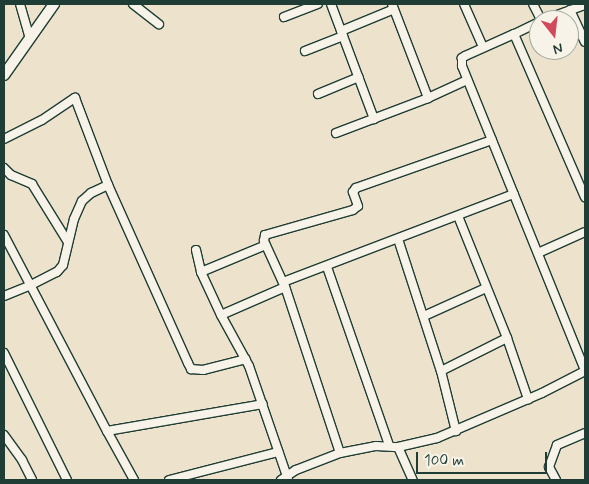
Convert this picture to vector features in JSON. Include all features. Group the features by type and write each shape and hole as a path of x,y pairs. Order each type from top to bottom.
{"street":[{"path":"20,4 30,39"},
{"path":"4,75 54,4"},
{"path":"133,4 159,24"},
{"path":"284,17 318,4"},
{"path":"331,4 374,119"},
{"path":"464,4 483,47"},
{"path":"570,10 585,5"},
{"path":"305,51 342,34 393,6 428,98"},
{"path":"196,250 201,272 221,315 246,359 263,404 285,479 340,453 418,444 456,431 528,399 585,370 462,66 462,58 529,27"},
{"path":"579,29 585,42"},
{"path":"514,34 585,197"},
{"path":"318,94 359,77"},
{"path":"336,133 428,98 467,80"},
{"path":"4,139 42,120 75,98 108,185 191,369 203,370 246,359"},
{"path":"340,453 284,284 264,238 267,233 357,208 353,192 356,188 492,140"},
{"path":"4,168 11,175 32,184 68,242"},
{"path":"4,296 30,286 57,272 63,265 74,219 82,201 108,185"},
{"path":"221,315 284,284 327,266 514,194"},
{"path":"458,216 507,338 528,399"},
{"path":"538,253 585,232"},
{"path":"4,235 134,480"},
{"path":"398,239 441,371 456,431"},
{"path":"201,272 266,245"},
{"path":"327,266 389,446"},
{"path":"424,316 486,288"},
{"path":"441,371 507,338"},
{"path":"4,353 67,480"},
{"path":"107,431 263,404"},
{"path":"556,480 549,467 557,446 585,433"},
{"path":"4,435 22,460 32,480"},
{"path":"398,447 413,480"},
{"path":"169,480 278,452"}]}
